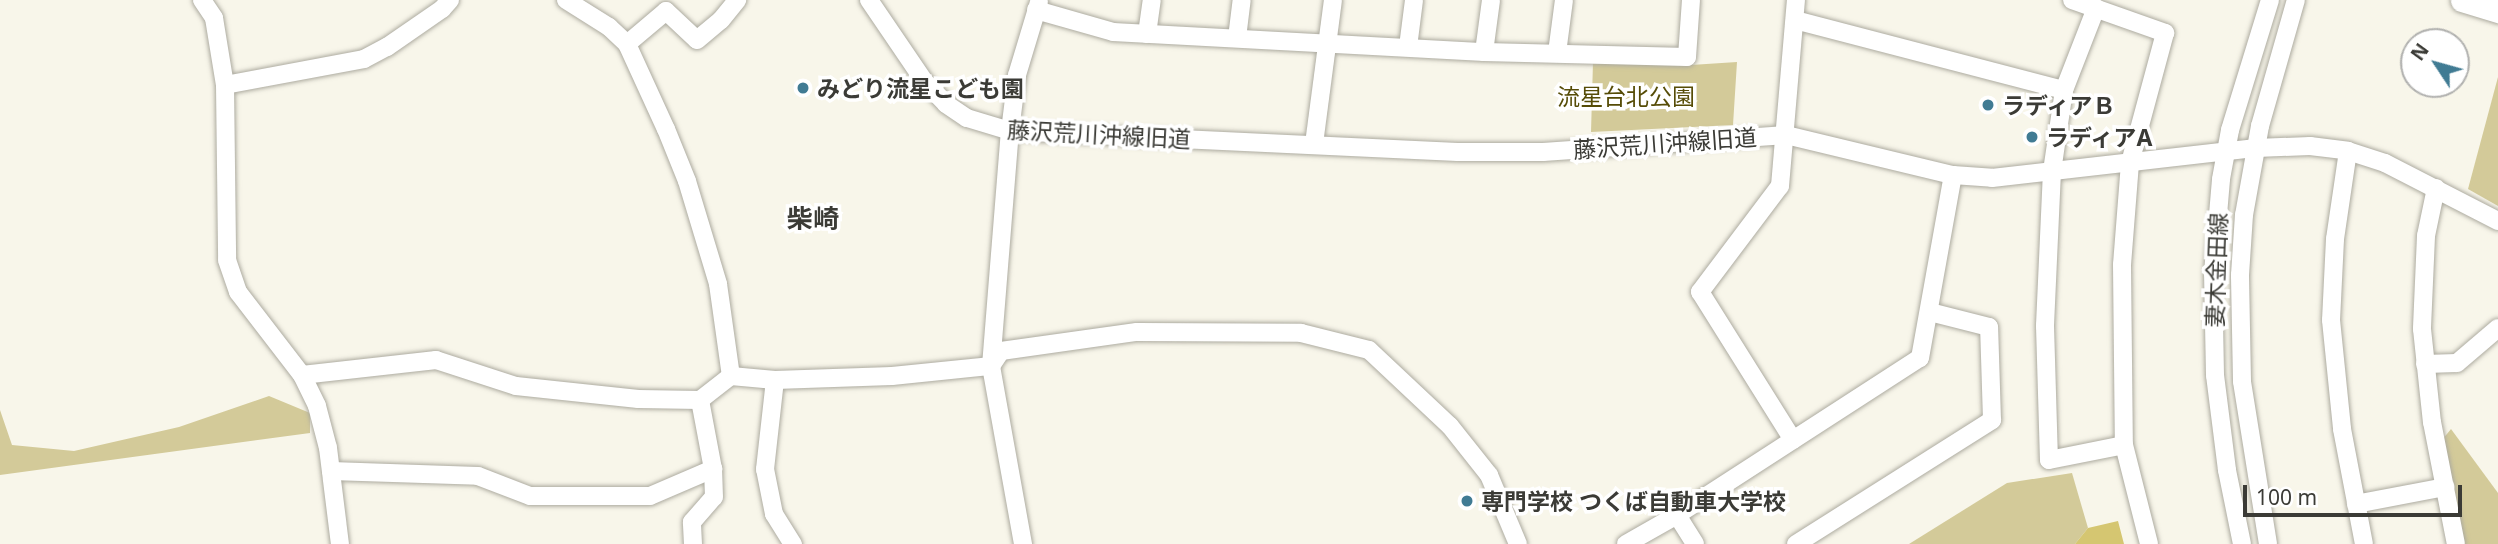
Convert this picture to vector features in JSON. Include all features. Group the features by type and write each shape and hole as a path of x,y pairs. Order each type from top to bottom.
{"main road":[{"path":"2462,0 2498,11"}],"street":[{"path":"202,0 214,18 225,85 227,260 237,292 302,375 320,417 331,471 340,544"},
{"path":"225,85 364,59 387,47 442,9 450,0"},
{"path":"566,0 609,27 627,44 687,181 718,284 731,376"},
{"path":"627,44 666,10 697,40 722,20 737,0"},
{"name":"藤沢荒川沖線旧道","path":"869,0 924,81 946,104 967,118 1010,131 1458,152 1543,152 1786,135 1953,175 1992,178 2226,151 2310,146 2348,151 2385,163 2498,221"},
{"path":"1147,34 1152,0"},
{"path":"1237,38 1242,0"},
{"path":"1314,144 1333,0"},
{"path":"1408,47 1414,0"},
{"path":"1484,52 1490,0"},
{"path":"1557,53 1564,0"},
{"path":"1023,544 991,366 1017,75 1038,5 1113,32 1327,41 1484,52 1687,57 1691,0"},
{"path":"1793,440 1700,292 1780,186 1796,0"},
{"path":"2072,0 2165,33 2130,163 2122,265 2124,445 2150,544"},
{"name":"妻木金田線","path":"2242,544 2227,470 2215,375 2213,273 2226,151 2239,98 2270,0"},
{"name":"妻木金田線","path":"2268,544 2242,381 2240,275 2244,215 2256,148 2276,62 2296,0"},
{"path":"2096,8 2064,90 2053,171 2045,326 2049,460 2124,445"},
{"path":"1795,20 2064,90"},
{"path":"2348,151 2335,239 2331,320 2335,380 2364,544"},
{"path":"1626,544 1677,515 1920,358 1953,175"},
{"path":"2436,187 2426,236 2422,286 2425,364 2432,422 2456,544"},
{"path":"1796,544 1992,420 1989,327 1930,312"},
{"path":"2425,364 2457,363 2498,328"},
{"path":"991,366 1001,351 1137,332 1301,333 1369,350 1450,426 1489,475 1518,544"},
{"path":"302,375 436,360 516,386 638,399 700,400 731,376 775,380 892,376 991,366"},
{"path":"775,380 765,469 774,514 793,544"},
{"path":"693,544 692,522 714,497 713,469 700,400"},
{"path":"331,471 478,476 530,496 650,496 713,469"},
{"path":"2357,504 2445,487"},
{"path":"1677,515 1695,544"}],"green space":[{"name":"流星台北公園","path":"1593,62 1691,65 1737,62 1733,125 1591,132"},
{"path":"2498,77 2498,206 2468,189"},
{"path":"269,396 310,413 310,433 0,475 0,410 12,445 74,451 179,427"},
{"path":"2451,429 2498,493 2498,544 2464,544 2442,440"},
{"path":"2072,473 2088,528 2075,544 1909,544 2007,483"}],"shaded area":[{"path":"2118,521 2124,544 2075,544 2088,528"}],"place":[{"name":"みどり流星こども園","path":"803,88"},
{"name":"ラディアＢ","path":"1988,105"},
{"name":"ラディアA","path":"2032,137"},
{"name":"専門学校 つくば自動車大学校","path":"1467,501"}],"district":[{"name":"柴崎","path":"813,219"}]}
